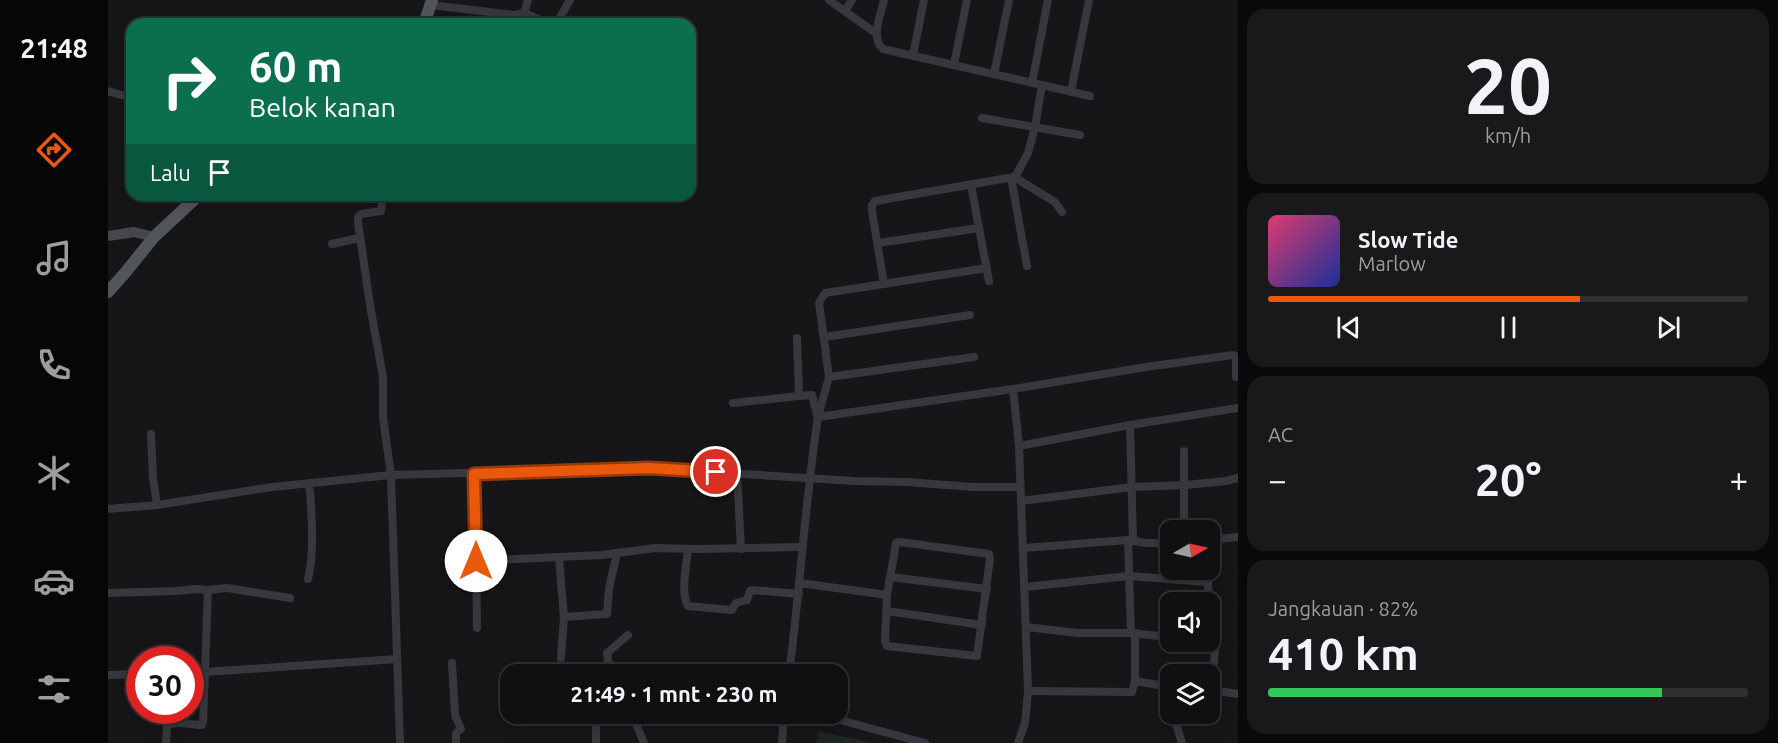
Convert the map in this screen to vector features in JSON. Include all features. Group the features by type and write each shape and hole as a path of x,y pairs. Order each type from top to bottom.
{"main road":[{"path":"426,18 432,2"},
{"path":"108,292 150,236 192,201"}],"street":[{"path":"524,13 528,0"},
{"path":"558,18 570,0"},
{"path":"829,0 877,34"},
{"path":"845,11 852,0"},
{"path":"884,0 877,34 877,41 883,49 1090,96"},
{"path":"913,55 924,0"},
{"path":"954,64 967,0"},
{"path":"994,74 1009,0"},
{"path":"1032,83 1048,0"},
{"path":"1071,92 1089,0"},
{"path":"432,2 515,15 524,13 538,18"},
{"path":"1027,266 1012,189 1015,175 1028,153 1042,85"},
{"path":"108,92 126,96"},
{"path":"982,118 1080,135"},
{"path":"884,284 872,211 875,201 1015,175 1054,202 1062,212"},
{"path":"970,185 989,281"},
{"path":"382,201 381,211 361,214 358,217 383,377 383,417 391,475 400,743"},
{"path":"878,243 979,228"},
{"path":"108,236 134,232 150,236"},
{"path":"332,244 360,238"},
{"path":"790,664 799,594 808,478 818,417 829,377 819,303 825,293 987,268"},
{"path":"825,337 970,315"},
{"path":"797,338 799,396"},
{"path":"818,417 1233,355 1237,363 1236,377"},
{"path":"829,377 974,357"},
{"path":"1012,389 1019,446 1028,692 1025,723 1018,743"},
{"path":"733,403 812,395 818,417"},
{"path":"1019,446 1238,408"},
{"path":"1028,692 1131,693 1134,691 1129,576 1132,487 1130,425"},
{"path":"152,434 153,479 157,505"},
{"path":"1184,451 1184,520"},
{"path":"108,509 157,505 272,487 391,475 649,468 907,482 973,488 1020,486"},
{"path":"737,473 741,549"},
{"path":"474,474 477,628"},
{"path":"1021,501 1132,487 1185,485 1238,478"},
{"path":"308,579 312,567 309,483"},
{"path":"1220,539 1238,537"},
{"path":"1024,549 1131,541 1160,542"},
{"path":"898,542 987,553 990,559 978,654 975,657 889,647 885,642 890,577 898,542"},
{"path":"476,561 617,553 641,548 802,547"},
{"path":"688,549 685,591 688,606 732,610 736,603 747,600 750,591 753,590 799,594"},
{"path":"564,617 607,614 609,588 617,553"},
{"path":"559,557 564,617 561,658"},
{"path":"1025,587 1129,576 1208,582 1208,592"},
{"path":"890,577 987,589"},
{"path":"800,583 887,595"},
{"path":"108,593 227,588 290,598"},
{"path":"166,743 167,726 170,724 177,722 193,725 203,722 208,590"},
{"path":"887,611 982,625"},
{"path":"1026,627 1078,633 1133,633 1160,636"},
{"path":"610,664 609,650 628,635"},
{"path":"206,672 397,659"},
{"path":"452,663 455,715 461,729 456,733 456,743"},
{"path":"108,675 126,674"},
{"path":"1135,681 1160,685"},
{"path":"1220,691 1238,694"},
{"path":"848,722 925,743"},
{"path":"596,743 597,724"},
{"path":"636,724 644,743"},
{"path":"782,743 783,724"},
{"path":"1176,724 1182,742"}],"shaded area":[{"path":"818,731 873,743 816,743"}],"route":[{"path":"476,561 474,474 649,468 716,472"}]}
